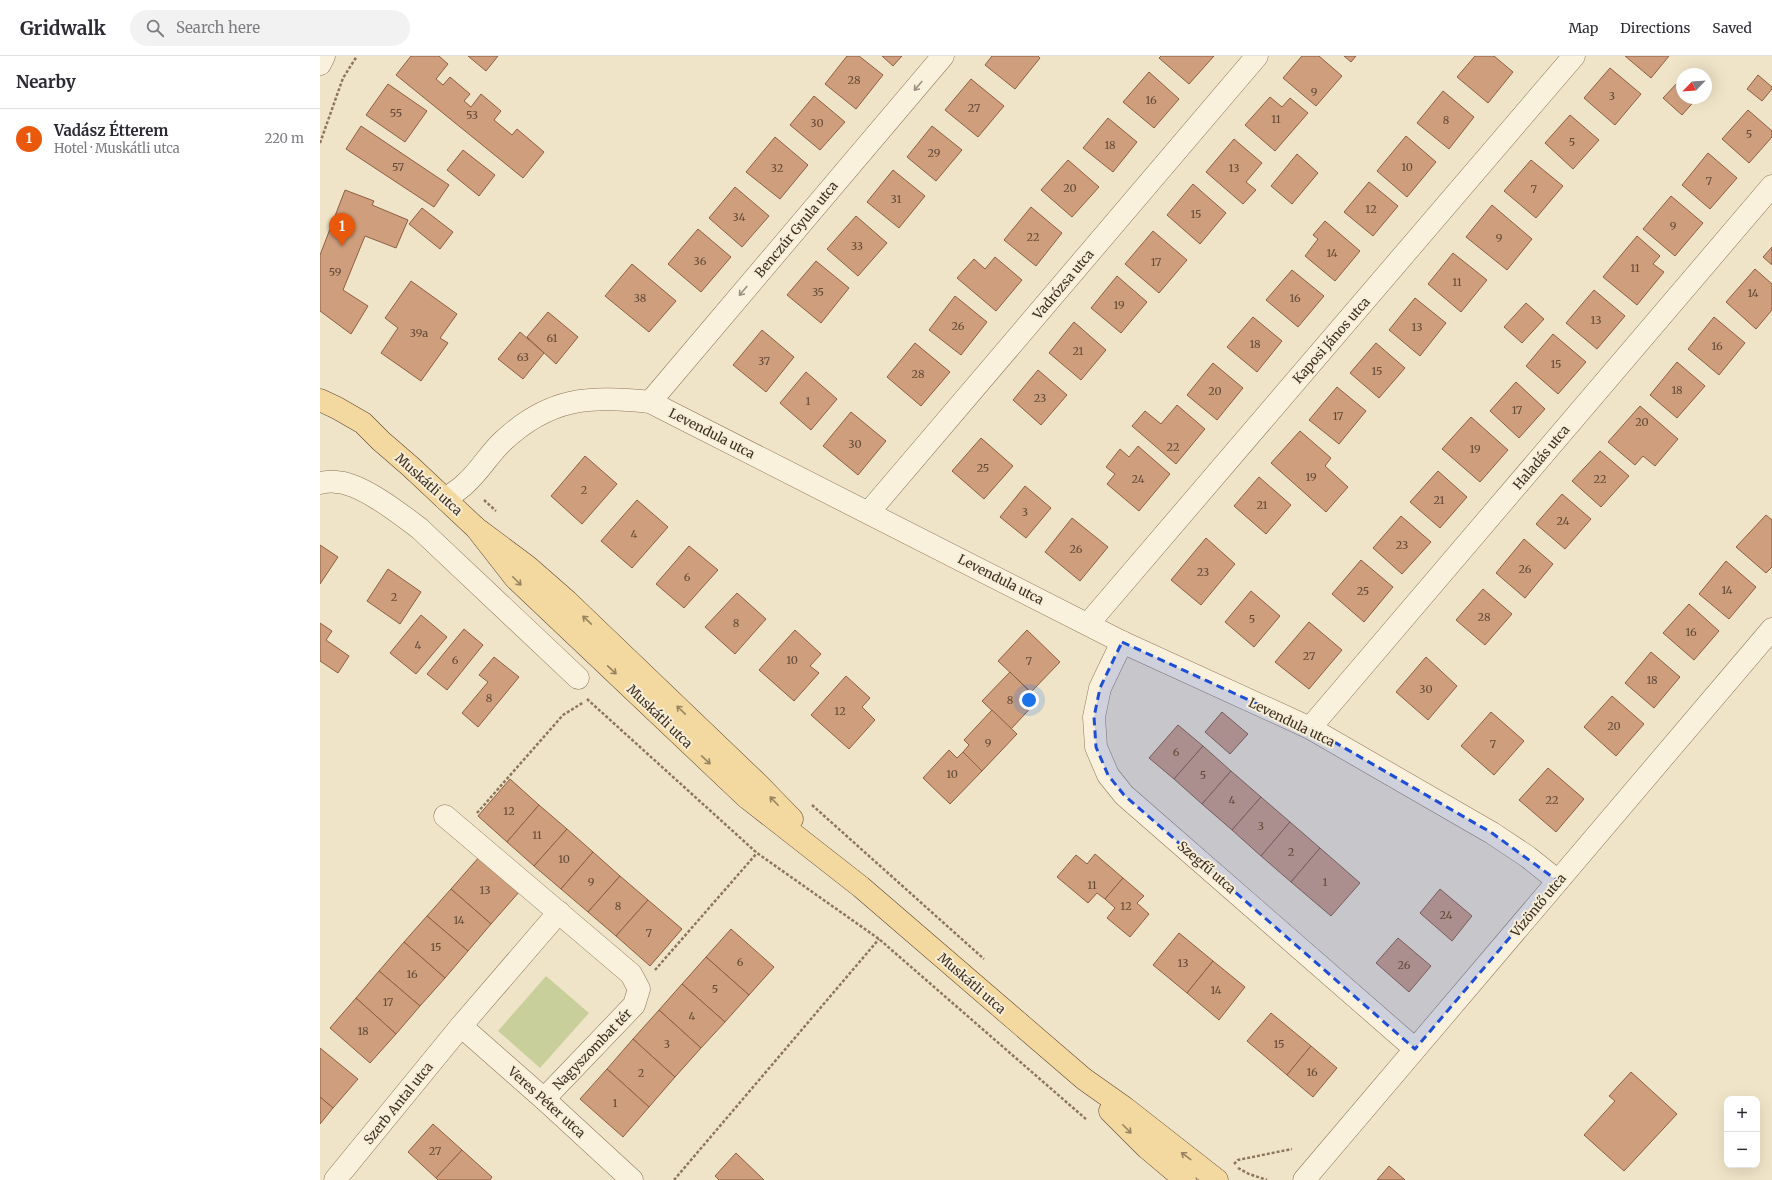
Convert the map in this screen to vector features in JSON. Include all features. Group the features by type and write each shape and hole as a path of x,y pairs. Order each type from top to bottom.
{"main road":[{"name":"Muskátli utca","path":"320,400 363,423 476,528 527,566 582,616 759,785 819,847 861,887"},
{"name":"Muskátli utca","path":"320,415 381,441"},
{"name":"Muskátli utca","path":"476,528 514,578 746,797 861,887 1084,1079 1125,1108 1217,1180"},
{"name":"Muskátli utca","path":"1084,1079 1101,1102 1128,1130 1185,1180"}],"street":[{"path":"320,64 324,56"},
{"name":"Benczúr Gyula utca","path":"650,402 943,56"},
{"name":"Vadrózsa utca","path":"869,512 1256,56"},
{"name":"Kaposi János utca","path":"1088,624 1574,56"},
{"name":"Haladás utca","path":"1310,728 1772,186"},
{"name":"Levendula utca","path":"445,499 466,484 508,437 536,416 552,408 566,403 604,398 650,402 869,512 1122,642 1310,728 1492,833 1528,857 1558,881"},
{"path":"320,483 335,482 345,484 373,496 414,524 578,678"},
{"name":"Vízöntő utca","path":"1304,1180 1772,629"},
{"name":"Szegfű utca","path":"1122,642 1100,688 1094,717 1096,747 1108,775 1124,794 1415,1049"},
{"path":"445,816 631,974 639,989"},
{"path":"461,1026 559,912"},
{"name":"Nagyszombat tér","path":"544,1099 634,1005 639,989"},
{"name":"Veres Péter utca","path":"461,1026 544,1099 632,1180"},
{"name":"Szerb Antal utca","path":"335,1180 461,1026"}],"path":[{"path":"320,143 343,78 357,56"},
{"path":"466,484 500,514"},
{"path":"462,830 564,715 588,700 613,671"},
{"path":"578,678 588,700 757,853 879,939 1092,1124"},
{"path":"807,800 986,960"},
{"path":"639,989 757,853"},
{"path":"674,1180 879,939"},
{"path":"1234,1164 1238,1160 1292,1149"},
{"path":"1228,1160 1249,1174 1267,1180"}],"highlighted area":[{"path":"1122,642 1310,728 1492,833 1558,881 1415,1049 1124,795 1108,775 1096,747 1094,717 1100,688"}],"green space":[{"path":"546,976 589,1013 540,1068 498,1031"}],"building":[{"path":"411,56 439,56 448,64 436,79 443,85 450,77 470,94 464,101 471,107 481,94 501,111 494,120 512,135 517,129 544,152 523,178 396,75"},
{"path":"468,56 498,56 486,71"},
{"path":"847,56 859,56 883,75 856,109 825,84"},
{"path":"882,56 902,56 893,66"},
{"path":"992,56 1038,56 1040,58 1015,89 985,65"},
{"path":"1161,56 1214,56 1189,84 1159,58"},
{"path":"1302,56 1319,56 1342,76 1316,106 1283,78"},
{"path":"1344,56 1356,56 1351,62"},
{"path":"1475,56 1494,56 1513,72 1488,103 1457,77"},
{"path":"1625,56 1669,56 1651,78"},
{"path":"1610,68 1641,94 1615,125 1584,98"},
{"path":"1149,72 1179,99 1154,128 1123,102"},
{"path":"1758,75 1772,87 1762,101 1747,89"},
{"path":"971,79 1004,106 978,137 945,110"},
{"path":"388,84 427,111 405,142 366,115"},
{"path":"1676,84 1676,104 1692,104 1682,115 1663,98"},
{"path":"1443,91 1474,117 1449,149 1417,123"},
{"path":"814,96 845,122 820,150 790,125"},
{"path":"1270,97 1282,107 1290,98 1308,113 1275,151 1245,125"},
{"path":"1748,110 1772,131 1772,137 1749,163 1722,139"},
{"path":"1570,115 1599,140 1573,169 1545,143"},
{"path":"1108,118 1137,142 1113,172 1083,148"},
{"path":"361,126 449,185 434,207 346,149"},
{"path":"932,126 962,150 936,181 907,157"},
{"path":"1406,136 1436,162 1407,197 1377,171"},
{"path":"775,137 808,165 780,199 746,172"},
{"path":"1234,139 1262,163 1246,182 1256,190 1243,204 1206,172"},
{"path":"463,150 495,175 479,196 447,170"},
{"path":"1708,153 1737,178 1710,209 1682,185"},
{"path":"1297,154 1318,173 1292,204 1271,186"},
{"path":"1068,160 1099,187 1072,217 1041,190"},
{"path":"1531,160 1563,186 1536,218 1504,191"},
{"path":"893,170 925,196 899,228 867,202"},
{"path":"1369,182 1398,206 1373,236 1344,212"},
{"path":"1193,184 1226,213 1200,244 1167,215"},
{"path":"735,187 769,216 742,247 709,218"},
{"path":"345,190 374,201 372,205 408,220 396,248 365,236 343,290 368,306 351,334 320,311 320,255"},
{"path":"1671,196 1703,223 1675,256 1643,229"},
{"path":"1492,205 1532,239 1507,270 1466,237"},
{"path":"1031,207 1062,233 1036,266 1004,240"},
{"path":"422,208 453,232 440,249 409,224"},
{"path":"856,216 887,243 858,276 827,249"},
{"path":"1325,221 1360,251 1335,281 1305,256 1318,239 1313,235"},
{"path":"698,229 731,257 701,292 668,264"},
{"path":"1153,231 1187,260 1159,293 1125,264"},
{"path":"1637,236 1660,256 1653,264 1664,272 1637,305 1603,277"},
{"path":"1772,247 1772,265 1763,257"},
{"path":"1453,253 1487,280 1461,312 1428,284"},
{"path":"995,257 1022,280 996,311 957,278 974,259 985,269"},
{"path":"816,261 849,288 821,323 787,295"},
{"path":"632,264 676,301 649,332 605,296"},
{"path":"1755,269 1772,284 1772,310 1756,329 1726,302"},
{"path":"1292,270 1324,296 1298,327 1266,300"},
{"path":"1117,276 1147,302 1121,333 1091,308"},
{"path":"411,281 457,314 440,338 448,343 421,381 381,353 398,328 385,318"},
{"path":"1594,290 1625,316 1597,349 1566,323"},
{"path":"955,296 987,322 961,355 929,330"},
{"path":"1415,298 1446,323 1420,356 1389,330"},
{"path":"1526,303 1544,319 1522,343 1504,327"},
{"path":"548,312 578,337 556,364 527,337"},
{"path":"1253,317 1282,341 1257,372 1227,347"},
{"path":"1714,317 1745,343 1719,375 1688,349"},
{"path":"1074,322 1106,350 1081,380 1049,353"},
{"path":"762,330 794,357 766,392 733,365"},
{"path":"520,332 544,353 523,379 498,359"},
{"path":"1553,334 1586,362 1558,394 1526,366"},
{"path":"915,343 950,372 921,406 887,377"},
{"path":"1376,343 1405,368 1379,398 1350,373"},
{"path":"1677,362 1705,386 1677,418 1650,395"},
{"path":"1213,363 1243,388 1217,420 1187,395"},
{"path":"1038,370 1067,395 1041,425 1013,400"},
{"path":"806,372 837,399 811,430 780,403"},
{"path":"1516,382 1545,409 1519,438 1490,411"},
{"path":"1337,387 1366,411 1339,444 1309,420"},
{"path":"1177,405 1205,429 1176,464 1132,426 1145,411 1161,424"},
{"path":"1640,406 1678,439 1655,466 1643,456 1635,465 1608,442"},
{"path":"851,412 886,441 858,475 823,446"},
{"path":"1471,417 1508,450 1480,482 1442,449"},
{"path":"1300,431 1331,458 1325,466 1348,487 1326,512 1271,463"},
{"path":"981,438 1013,466 984,499 952,471"},
{"path":"1138,446 1170,474 1139,511 1107,484 1115,474 1106,467 1120,449 1129,457"},
{"path":"1600,451 1629,476 1601,507 1572,481"},
{"path":"585,456 617,484 582,524 551,496"},
{"path":"1438,471 1467,497 1440,528 1410,502"},
{"path":"1259,477 1291,505 1266,534 1234,506"},
{"path":"1025,486 1051,508 1026,538 1000,517"},
{"path":"1562,494 1591,519 1565,549 1536,524"},
{"path":"637,500 668,527 632,568 601,541"},
{"path":"1766,515 1772,520 1772,567 1766,573 1736,547"},
{"path":"1401,516 1431,542 1402,574 1373,548"},
{"path":"1072,518 1108,547 1080,581 1045,552"},
{"path":"1206,538 1235,564 1201,605 1171,580"},
{"path":"1524,539 1553,564 1525,598 1496,573"},
{"path":"320,545 338,557 320,584"},
{"path":"689,546 718,570 684,608 656,584"},
{"path":"1361,560 1393,587 1364,622 1332,594"},
{"path":"1726,561 1756,587 1729,619 1699,594"},
{"path":"388,569 421,592 400,624 367,601"},
{"path":"1483,589 1512,614 1485,645 1456,620"},
{"path":"1251,591 1280,616 1254,647 1225,622"},
{"path":"737,593 766,619 735,654 705,627"},
{"path":"1689,604 1719,631 1694,660 1663,633"},
{"path":"421,615 447,637 416,674 390,653"},
{"path":"1309,622 1342,650 1309,689 1275,662"},
{"path":"320,623 332,631 326,640 349,656 338,673 320,661"},
{"path":"464,629 483,645 447,690 427,674"},
{"path":"795,630 821,654 810,666 819,673 794,701 759,670"},
{"path":"1027,630 1060,662 1031,692 998,661"},
{"path":"1651,652 1680,677 1654,708 1625,683"},
{"path":"494,657 519,677 478,727 462,713 488,682 479,675"},
{"path":"1426,657 1457,686 1428,720 1396,692"},
{"path":"1010,672 1038,700 1011,729 982,701"},
{"path":"846,676 870,698 862,707 875,720 849,749 811,715"},
{"path":"1612,696 1644,724 1616,756 1584,727"},
{"path":"992,710 1017,734 982,771 963,752 969,745 964,740"},
{"path":"1222,712 1248,734 1230,754 1205,732"},
{"path":"1491,712 1524,741 1494,775 1461,746"},
{"path":"1178,725 1203,746 1174,779 1149,758"},
{"path":"1203,746 1231,771 1202,804 1174,779"},
{"path":"949,750 957,758 963,752 982,771 950,804 923,778"},
{"path":"1548,768 1584,799 1556,832 1519,800"},
{"path":"1231,771 1261,797 1232,830 1202,804"},
{"path":"510,779 539,805 507,842 478,816"},
{"path":"1261,797 1290,822 1261,856 1232,830"},
{"path":"539,805 567,829 534,866 507,842"},
{"path":"1290,822 1320,848 1291,882 1261,856"},
{"path":"567,829 593,852 561,889 534,866"},
{"path":"1320,848 1360,883 1331,916 1291,882"},
{"path":"593,852 620,876 588,912 561,889"},
{"path":"1095,854 1123,878 1105,899 1097,893 1088,903 1057,877 1076,855 1087,864"},
{"path":"480,856 520,891 491,924 451,889"},
{"path":"620,876 648,900 616,936 588,912"},
{"path":"1123,878 1144,896 1137,903 1149,914 1130,937 1107,918 1115,908 1105,899"},
{"path":"451,889 491,924 468,951 427,916"},
{"path":"1440,889 1472,916 1452,941 1420,913"},
{"path":"648,900 682,929 650,966 616,936"},
{"path":"427,916 468,951 445,978 404,942"},
{"path":"731,929 774,967 749,995 706,957"},
{"path":"1179,933 1213,961 1187,993 1153,965"},
{"path":"1398,938 1431,966 1409,992 1376,963"},
{"path":"404,942 445,978 420,1006 379,971"},
{"path":"706,957 749,995 725,1022 682,984"},
{"path":"1213,961 1245,987 1219,1020 1187,993"},
{"path":"379,971 420,1006 396,1034 356,998"},
{"path":"682,984 725,1022 701,1048 659,1010"},
{"path":"356,998 396,1034 370,1063 330,1028"},
{"path":"659,1010 701,1048 675,1077 633,1039"},
{"path":"1271,1013 1311,1046 1287,1075 1247,1041"},
{"path":"633,1039 675,1077 649,1107 607,1069"},
{"path":"1311,1046 1337,1068 1313,1097 1287,1075"},
{"path":"320,1048 358,1079 333,1108 320,1097"},
{"path":"607,1069 649,1107 623,1137 580,1099"},
{"path":"1631,1072 1677,1114 1624,1171 1584,1135 1615,1101 1609,1096"},
{"path":"320,1097 333,1108 320,1124"},
{"path":"433,1124 462,1150 436,1178 408,1152"},
{"path":"462,1150 492,1177 490,1180 438,1180 436,1178"},
{"path":"736,1153 764,1180 719,1180 715,1176"},
{"path":"1389,1166 1405,1180 1377,1180"}],"place":[{"name":"Vadász Étterem","path":"342,246"}]}
